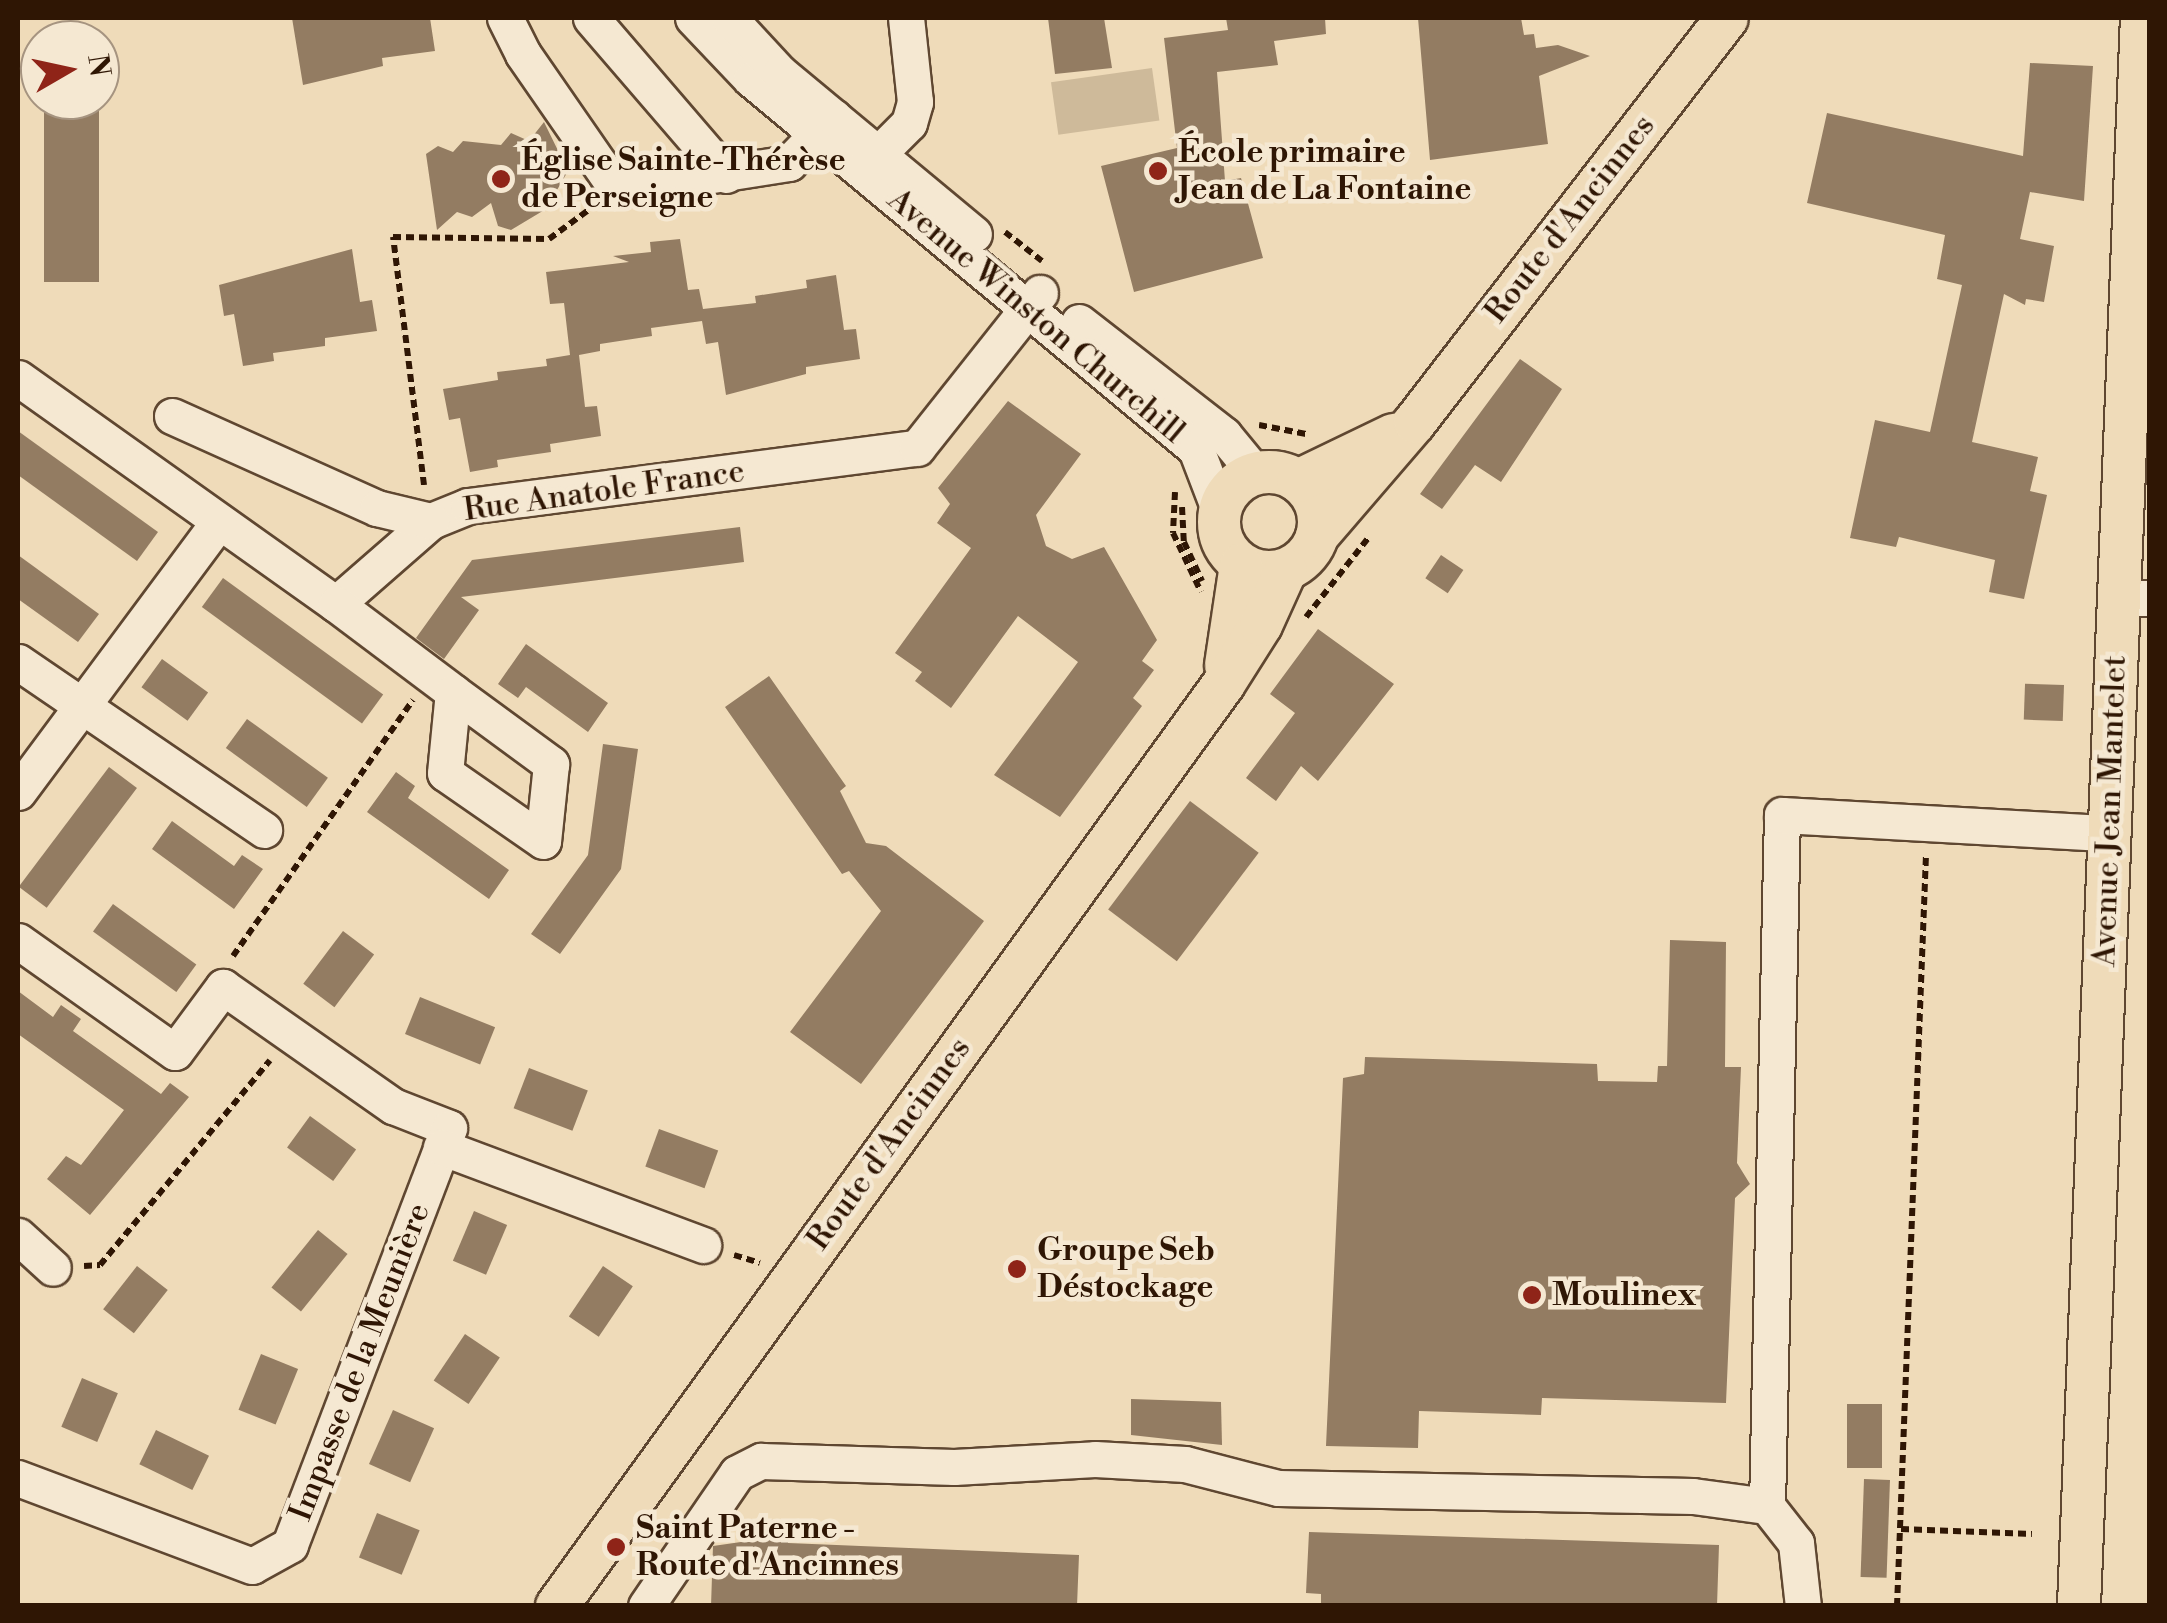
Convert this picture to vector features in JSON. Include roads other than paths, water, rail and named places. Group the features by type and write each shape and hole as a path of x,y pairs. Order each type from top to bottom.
{"main road":[{"name":"Route d'Ancinnes","path":"1318,536 1415,422 1727,18"},
{"name":"Avenue Jean Mantelet","path":"2079,1606 2109,833 2133,598 2142,18"},
{"name":"Route d'Ancinnes","path":"1298,481 1415,422"},
{"path":"1256,474 1298,481 1316,505 1318,536 1311,551 1286,570 1242,564 1223,541 1202,503 1256,474"},
{"name":"Route d'Ancinnes","path":"1223,685 1242,564"},
{"name":"Route d'Ancinnes","path":"557,1606 1223,685 1262,625 1286,570"}],"street":[{"path":"505,18 523,54 617,190 789,163 827,124"},
{"path":"591,18 726,175"},
{"name":"Avenue Winston Churchill","path":"693,18 752,79 827,124"},
{"name":"Avenue Winston Churchill","path":"729,18 827,124 870,162 1224,435 1256,474"},
{"path":"870,162 909,122 915,102 906,18"},
{"name":"Avenue Winston Churchill","path":"1037,289 1196,450 1202,503"},
{"name":"Rue Anatole France","path":"336,604 431,521 468,506 916,448 1037,289"},
{"path":"18,378 442,683"},
{"path":"172,416 377,508 431,521"},
{"path":"18,792 219,521"},
{"path":"18,662 81,709 264,830"},
{"path":"1804,1606 1796,1543 1767,1506 1782,816 2109,833"},
{"path":"18,941 174,1052 223,987 393,1106 445,1137 703,1245"},
{"name":"Impasse de la Meunière","path":"18,1478 252,1566 290,1544 445,1137"},
{"path":"18,1236 53,1268"},
{"path":"646,1606 737,1474 761,1461 954,1467 1095,1459 1185,1464 1278,1488 1693,1496 1767,1506"}],"place":[{"name":"École primaire Jean de La Fontaine","path":"1158,171"},
{"name":"Église Sainte-Thérèse de Perseigne","path":"501,179"},
{"name":"Groupe Seb Déstockage","path":"1017,1269"},
{"name":"Moulinex","path":"1532,1295"},
{"name":"Saint Paterne - Route d'Ancinnes","path":"616,1547"}]}
